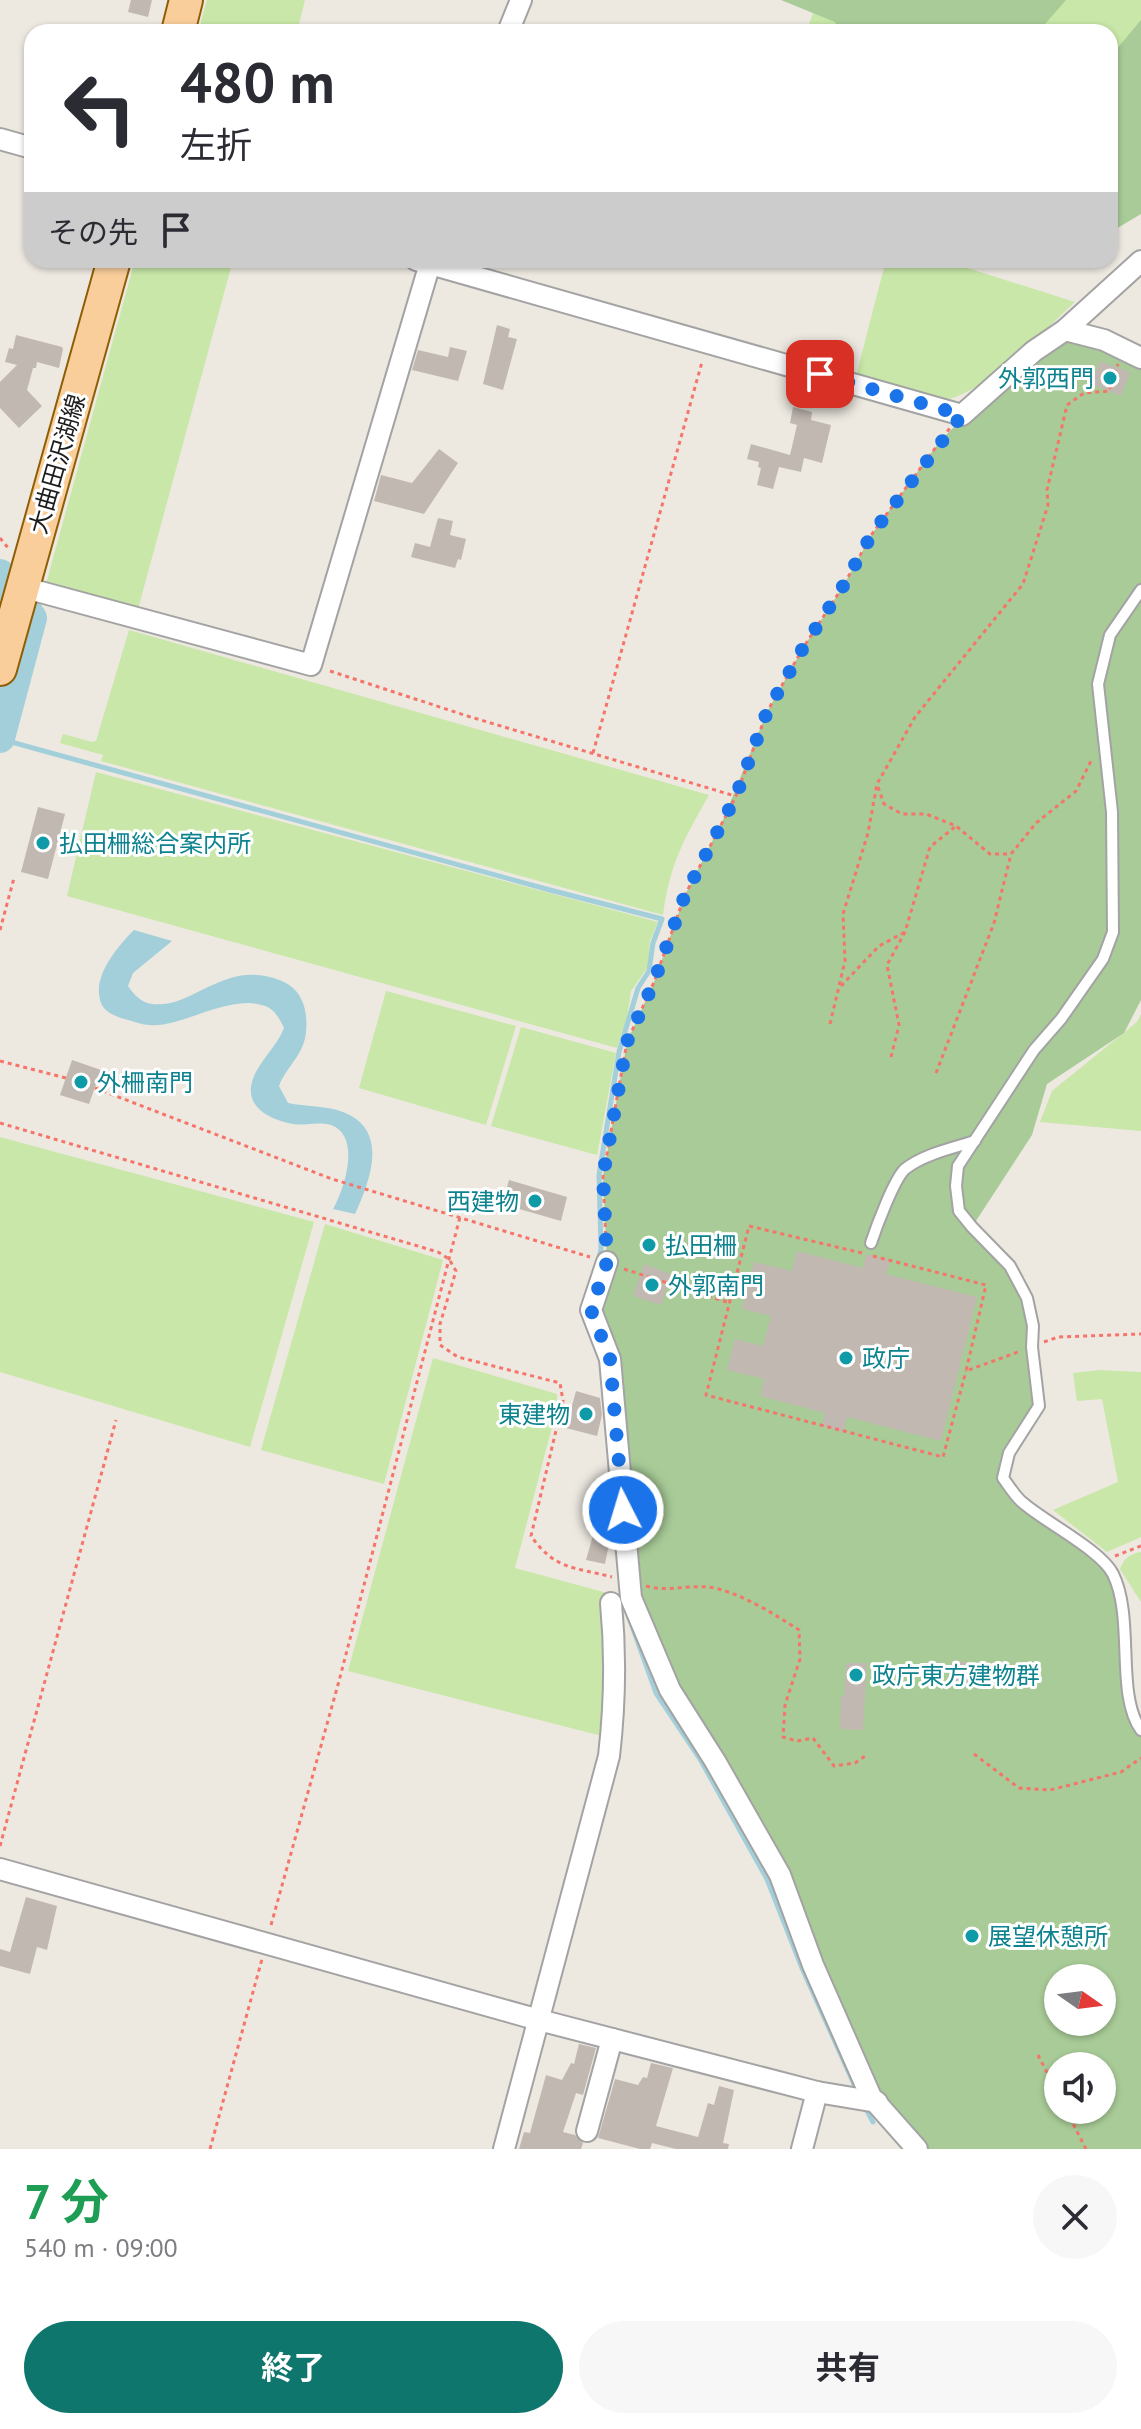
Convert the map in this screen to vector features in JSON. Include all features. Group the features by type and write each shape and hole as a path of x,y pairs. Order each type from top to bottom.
{"main road":[{"path":"180,24 186,0"},
{"name":"大曲田沢湖線","path":"0,669 112,268"}],"street":[{"path":"511,24 521,0"},
{"path":"0,139 24,146"},
{"path":"449,268 962,415 1034,351 1065,330 1141,261"},
{"path":"20,594 311,665 423,268"},
{"path":"1065,330 1104,340 1132,354"},
{"path":"607,1262 591,1310 610,1359 631,1598 670,1690 780,1875 813,1965 871,2097 917,2149"},
{"path":"504,2149 609,1756 615,1676 611,1603"},
{"path":"0,1869 539,2020 817,2092 877,2102"},
{"path":"587,2131 612,2039"},
{"path":"802,2149 817,2092"}],"lane":[{"path":"1141,590 1110,635 1098,684 1112,812 1113,932 1103,959 1061,1019 1034,1050 958,1166 956,1186 959,1211 1010,1266 1032,1314 1032,1347 1039,1406 1009,1453 1003,1478 1021,1502 1075,1539 1113,1573 1126,1627 1127,1690 1141,1730"},
{"path":"871,1243 877,1223 904,1170 939,1153 975,1141"}],"path":[{"path":"593,753 707,343"},
{"path":"830,1024 845,961 843,914 868,833 877,784 915,717 1023,584 1048,505 1047,490 1067,405 1084,393 1109,391 1132,354"},
{"path":"607,1262 603,1176 627,1042 654,982 685,895 736,796 767,712 803,648 872,534 962,415"},
{"path":"311,665 736,796"},
{"path":"936,1073 994,923 1011,854 1036,823 1076,791 1093,758"},
{"path":"877,784 884,804 902,814 926,814 956,826 990,854 1011,854"},
{"path":"891,1057 899,1025 887,965 905,932 930,847 956,826"},
{"path":"0,930 14,878"},
{"path":"838,988 879,946 905,932"},
{"path":"0,1061 66,1078"},
{"path":"95,1088 332,1179 607,1262 729,1303"},
{"path":"0,1123 438,1252 449,1259 456,1271 440,1324 440,1345 458,1357 560,1383 563,1401 531,1536 545,1556 564,1565 608,1576"},
{"path":"210,2149 339,1681 460,1217"},
{"path":"749,1226 986,1285 943,1457 706,1395 729,1303 749,1226"},
{"path":"966,1371 1058,1337 1141,1334"},
{"path":"0,1846 116,1420"},
{"path":"1104,1565 1120,1553 1141,1546"},
{"path":"630,1581 660,1590 710,1587 763,1608 799,1630 800,1659 785,1705 783,1737 797,1741 813,1738 834,1766 855,1763 868,1754"},
{"path":"974,1754 1019,1788 1050,1790 1121,1772 1141,1758"},
{"path":"1038,2055 1044,2067"},
{"path":"1073,2124 1086,2149"}],"green space":[{"path":"207,0 305,0 299,24 200,24"},
{"path":"781,0 1066,0 1045,24 835,22"},
{"path":"818,0 1141,0 1141,170 1118,174 1118,24 809,24"},
{"path":"1141,20 1141,214 1118,228 1118,47"},
{"path":"133,268 231,268 138,609 46,584"},
{"path":"884,268 967,268 1075,302 1001,370 950,399 856,376"},
{"path":"1065,330 1141,358 1141,1000 1124,1033 1047,1084 1032,1135 972,1227 1010,1266 1027,1298 1039,1406 1009,1453 1003,1478 1021,1502 1113,1573 1126,1627 1127,1690 1141,1730 1141,2149 917,2149 877,2102 780,1875 631,1598 610,1359 591,1310 607,1262 603,1176 627,1042 654,982 685,895 723,820 767,712 872,534 940,441 998,383"},
{"path":"129,630 709,795 679,852 663,915 101,761 103,755 60,743 63,734 96,741"},
{"path":"96,772 658,922 650,941 648,967 631,991 627,1018 617,1048 67,896"},
{"path":"386,991 516,1026 486,1125 359,1088"},
{"path":"1141,1014 1141,1131 1040,1122 1052,1091 1137,1022"},
{"path":"521,1027 616,1053 597,1155 491,1126"},
{"path":"0,1137 314,1222 250,1447 0,1372"},
{"path":"325,1224 443,1260 384,1484 261,1450"},
{"path":"433,1358 557,1394 557,1408 515,1568 607,1593 606,1737 348,1671"},
{"path":"1100,1370 1141,1372 1141,1537 1107,1552 1053,1510 1118,1482 1102,1399 1077,1401 1073,1373"},
{"path":"1141,1552 1141,1602 1120,1569 1128,1557"}],"water":[{"path":"134,930 172,941 133,973 128,986 145,1002 168,1003 243,975 262,975 282,981 295,990 305,1009 305,1040 279,1086 288,1103 343,1112 358,1120 367,1131 371,1143 370,1172 355,1214 333,1209 348,1164 346,1140 340,1131 326,1124 278,1120 258,1108 251,1095 253,1079 284,1028 272,1010 252,1003 237,1004 162,1025 150,1025 116,1016 103,1006 99,985 105,967"}],"building":[{"path":"131,0 152,0 148,17 128,12"},
{"path":"497,325 510,329 508,337 517,339 503,390 483,384"},
{"path":"16,335 63,349 59,368 37,362 36,368 33,368 27,390 42,406 19,428 0,408 0,382 17,365 5,362 9,348 13,349"},
{"path":"450,347 467,351 458,381 412,370 418,350 448,357"},
{"name":"外郭西門","path":"1100,361 1130,372 1121,396 1091,384"},
{"path":"793,407 812,412 811,420 831,425 822,463 804,458 801,472 779,467 773,489 757,485 761,468 758,467 759,462 747,459 751,444 790,455 797,425 790,423"},
{"path":"439,449 458,463 424,514 374,501 381,475 412,483"},
{"path":"438,518 453,521 450,535 466,539 461,560 458,559 455,568 411,557 415,543 430,547"},
{"name":"払田柵総合案内所","path":"38,807 65,814 48,879 21,872"},
{"name":"外柵南門","path":"72,1060 101,1070 89,1104 60,1095"},
{"name":"西建物","path":"509,1180 567,1197 561,1221 502,1204"},
{"name":"政庁","path":"797,1251 863,1268 866,1254 890,1260 886,1274 977,1297 941,1441 847,1417 844,1432 822,1426 825,1413 760,1396 764,1379 727,1370 735,1339 763,1346 771,1316 742,1309 754,1262 792,1271"},
{"name":"外郭南門","path":"644,1264 671,1274 661,1305 633,1296"},
{"name":"東建物","path":"576,1391 600,1398 602,1415 597,1436 566,1428"},
{"path":"596,1525 612,1529 605,1564 586,1560"},
{"path":"953,1660 975,1664 971,1687 949,1684"},
{"path":"846,1663 867,1663 863,1730 840,1729"},
{"path":"26,1897 57,1906 47,1950 37,1947 30,1974 0,1966 0,1949 10,1952"},
{"path":"579,2044 596,2048 583,2095 576,2093 563,2132 575,2135 583,2143 581,2149 519,2149 524,2132 530,2133 546,2075 562,2080 571,2063 574,2064"},
{"path":"651,2063 673,2068 656,2126 698,2137 708,2103 714,2105 719,2086 734,2090 723,2143 729,2144 728,2149 676,2149 652,2143 650,2149 640,2149 598,2138 615,2079 638,2085 643,2077 647,2078"}],"waterway":[{"path":"0,574 32,618 0,738"},
{"path":"0,739 662,919 653,943 649,971 638,988 619,1052 599,1175 601,1249 598,1263"},
{"path":"622,1598 656,1693 700,1759 767,1879 802,1968 858,2093"},
{"path":"864,2105 873,2122"}],"place":[{"name":"外郭西門","path":"1110,378"},
{"name":"払田柵総合案内所","path":"43,843"},
{"name":"外柵南門","path":"81,1082"},
{"name":"西建物","path":"535,1201"},
{"name":"払田柵","path":"649,1245"},
{"name":"外郭南門","path":"652,1285"},
{"name":"政庁","path":"846,1358"},
{"name":"東建物","path":"586,1414"},
{"name":"政庁東方建物群","path":"856,1675"},
{"name":"展望休憩所","path":"972,1936"}],"route":[{"path":"623,1510 610,1359 591,1310 607,1262 603,1176 627,1042 654,982 685,895 736,796 767,712 872,534 962,415 820,374"}]}
